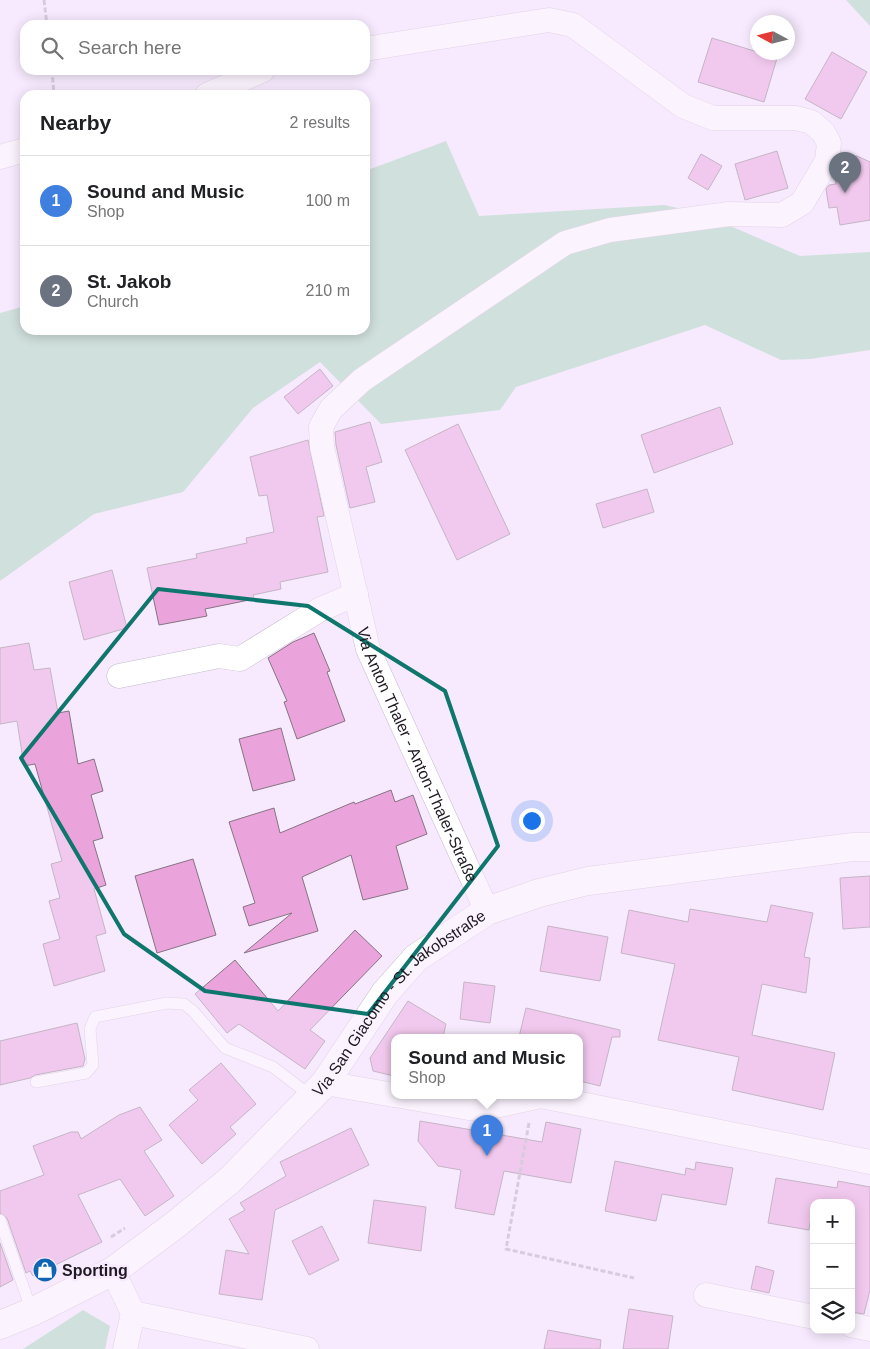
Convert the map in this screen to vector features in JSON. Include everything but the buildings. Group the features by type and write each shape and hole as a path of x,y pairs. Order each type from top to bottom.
{"street":[{"name":"Via Anton Thaler - Anton-Thaler-Straße","path":"370,48 550,20 562,21 573,25 682,106 713,118 796,118 811,122 822,132 829,143 827,161 802,203 782,215 729,214 610,230 565,243 362,380 331,409 321,427 322,447 368,649 487,911"},
{"path":"218,90 252,75"},
{"path":"0,157 20,151"},
{"path":"119,676 219,656 240,659 272,637 318,610 356,594"},
{"name":"Via San Giacomo - St. Jakobstraße","path":"0,1326 113,1272 176,1225 230,1180 319,1090 385,993 416,958 487,911 539,893 588,881 853,847 870,847"},
{"path":"319,1090 391,1095"},
{"path":"418,1099 469,1108 490,1107 529,1099"},
{"path":"556,1099 870,1162"},
{"path":"113,1272 133,1313 125,1349"},
{"path":"706,1295 810,1316"},
{"path":"133,1313 238,1342 307,1349"},
{"path":"855,1326 870,1329"}],"lane":[{"path":"36,1082 86,1073 94,1065 90,1029 95,1018 167,1003 184,1004 193,1010 225,1048 273,1067 319,1090"},
{"path":"0,1220 32,1312"}],"path":[{"path":"44,0 46,20"},
{"path":"52,75 54,90"},
{"path":"534,1099 506,1249 634,1278"},
{"path":"111,1237 125,1228"}],"highlighted area":[{"path":"158,589 308,606 445,691 498,846 368,1014 205,991 124,934 21,758"}],"green space":[{"path":"846,0 870,0 870,26"},
{"path":"446,141 479,216 664,205 700,213 800,256 870,252 870,350 810,359 781,360 705,325 516,387 500,410 381,424 320,362 253,408 183,492 94,514 0,581 0,313 20,307 20,335 370,335 370,169"},
{"path":"83,1310 110,1326 105,1349 23,1349"}],"place":[{"name":"St. Jakob","path":"845,193"},
{"name":"Sound and Music","path":"487,1156"},
{"name":"Sporting","path":"45,1270"}]}
